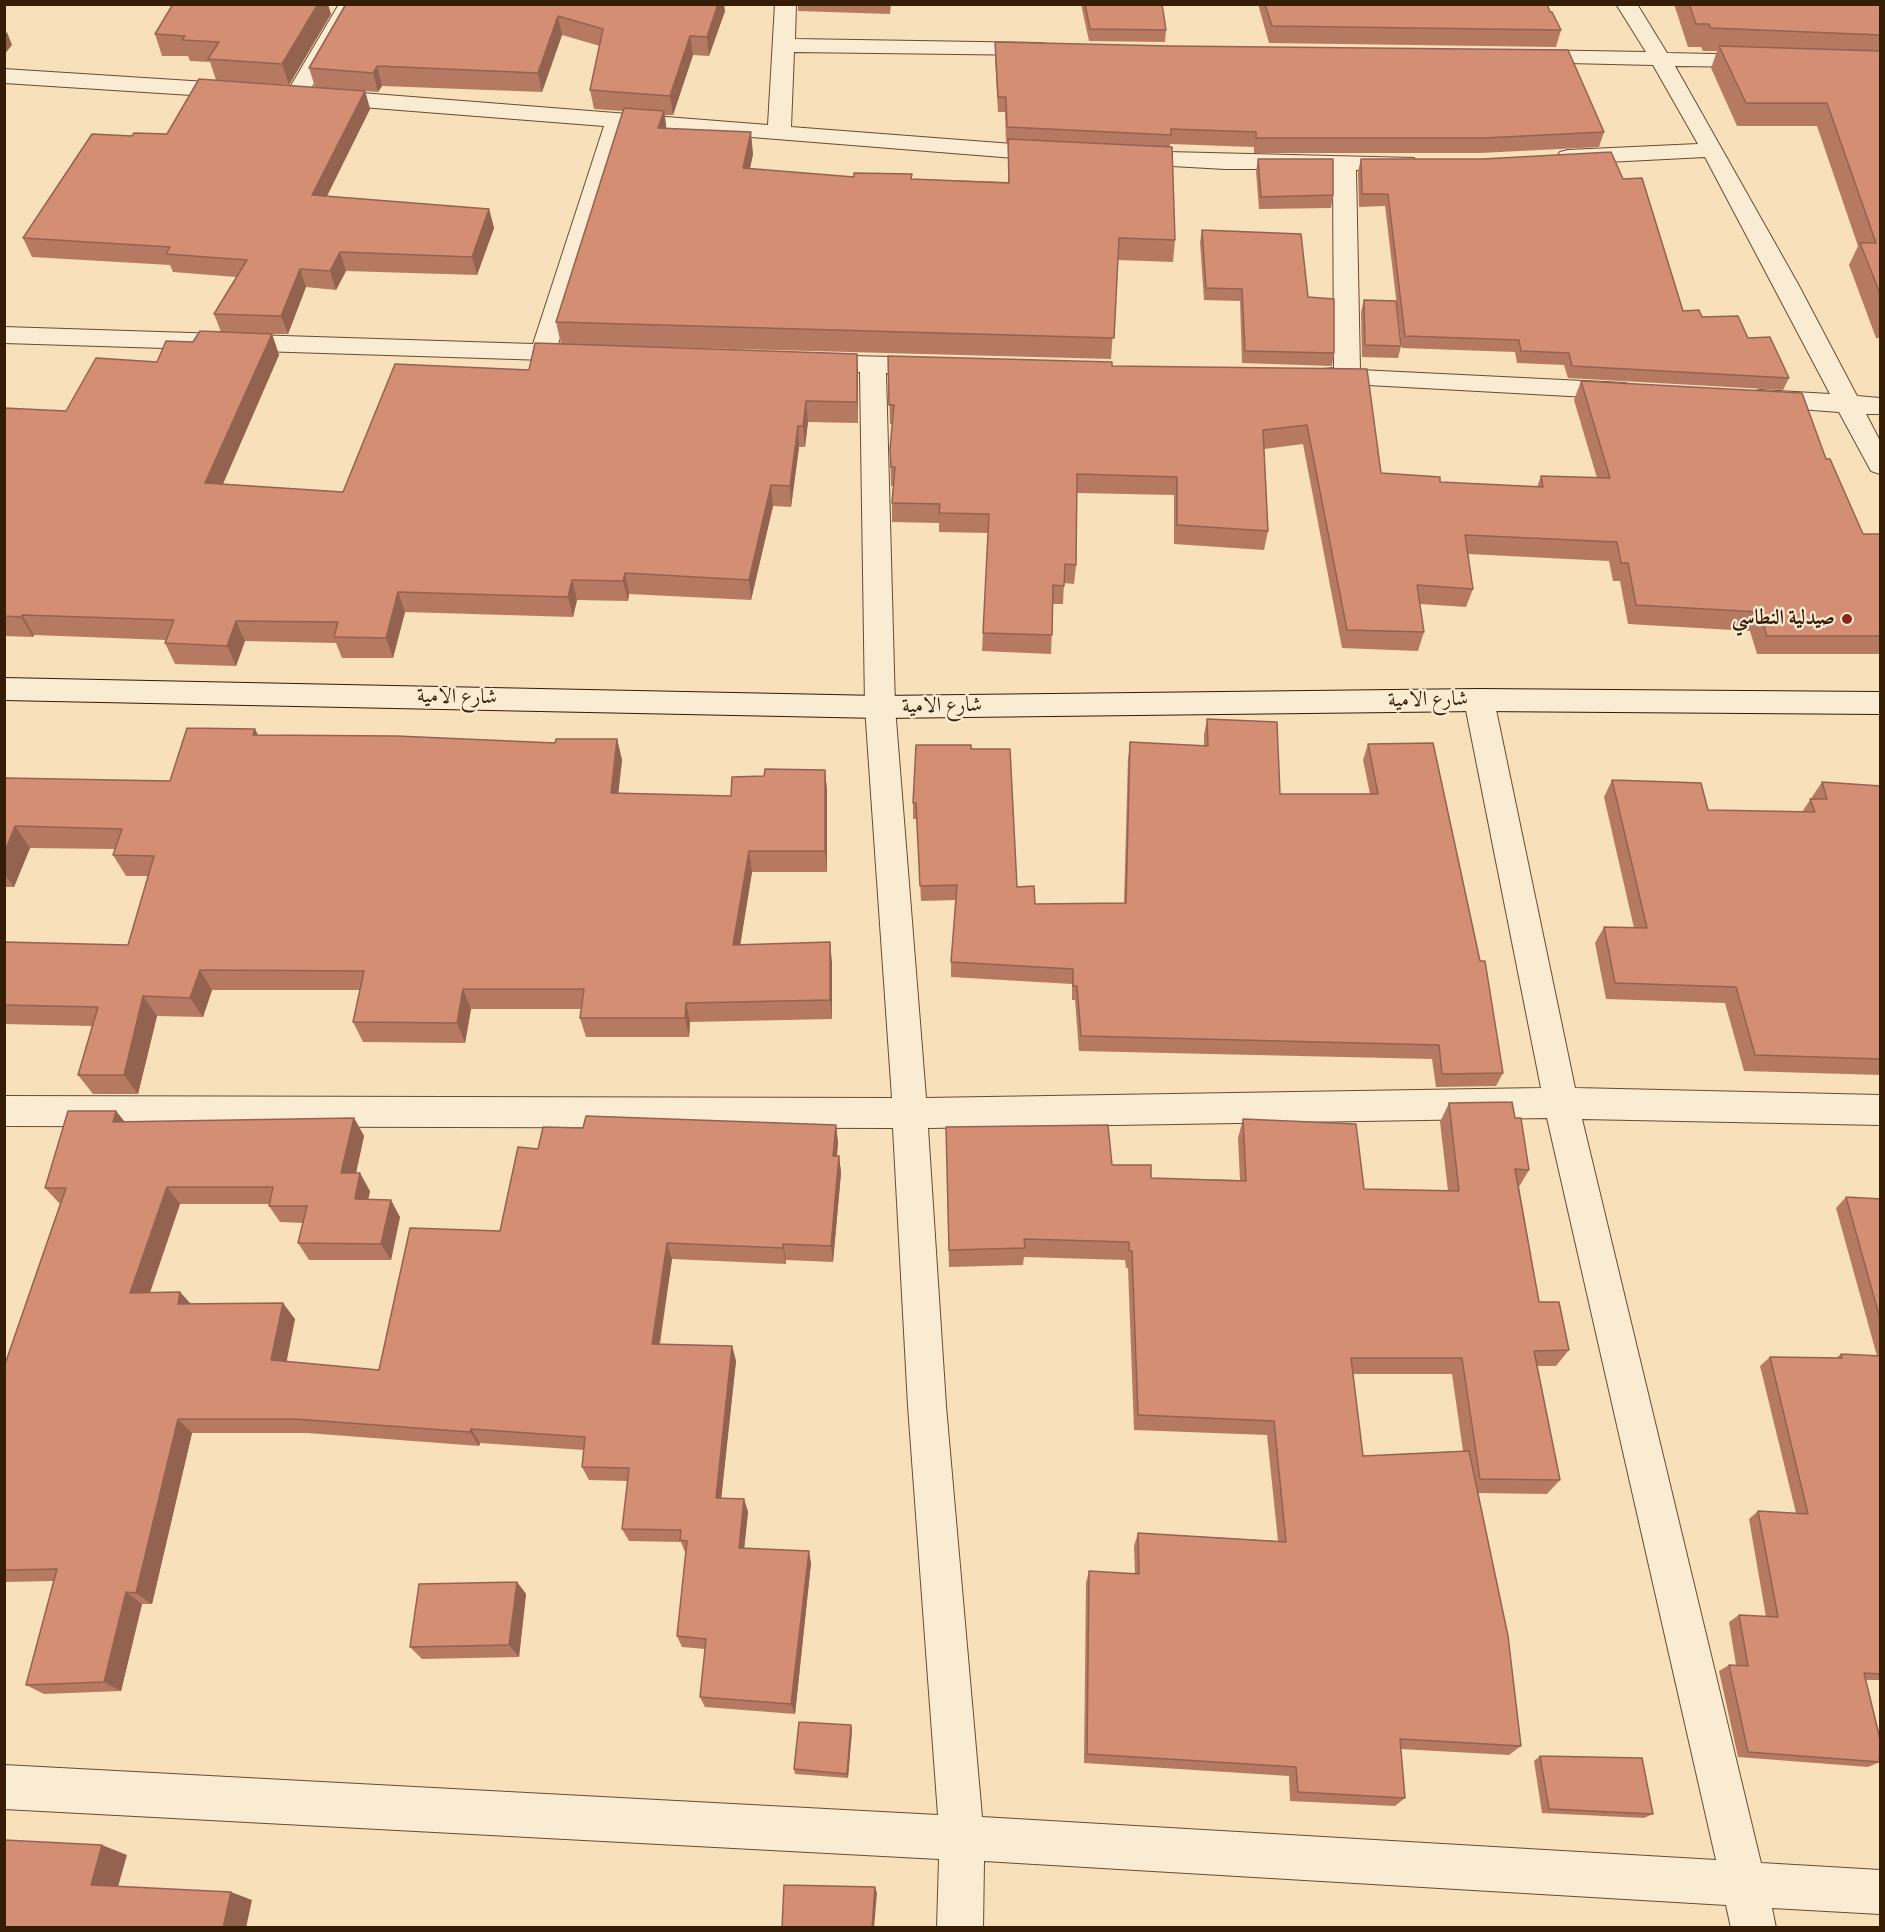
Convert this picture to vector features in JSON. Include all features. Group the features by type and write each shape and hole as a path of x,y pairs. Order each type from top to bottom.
{"street":[{"path":"297,94 350,4"},
{"path":"779,132 786,4"},
{"path":"1626,4 1713,150 1881,465"},
{"path":"784,45 1057,50"},
{"path":"1507,56 1780,62"},
{"path":"4,76 297,94 616,122 1072,155"},
{"path":"543,352 616,122"},
{"path":"1548,158 1713,150"},
{"path":"1107,157 1344,164 1423,162"},
{"path":"1344,164 1347,377"},
{"path":"4,335 602,354"},
{"path":"790,362 956,367"},
{"path":"873,365 880,707 910,1113 927,1406 962,1838 960,1928"},
{"path":"1300,375 1644,392"},
{"path":"1740,397 1847,402 1881,406"},
{"name":"شارع الامية","path":"4,690 880,707 1479,700 1881,703"},
{"path":"1479,700 1561,1103 1754,1928"},
{"path":"4,1111 910,1113 1561,1103 1881,1110"},
{"path":"4,1787 962,1838 1881,1892"}],"building":[{"path":"173,4 318,4 282,64 208,59 219,42 182,40 185,36 155,34"},
{"path":"346,4 718,4 707,37 690,36 670,96 590,90 603,29 558,16 538,73 377,66 373,73 309,68"},
{"path":"1085,4 1162,4 1166,30 1090,29"},
{"path":"1265,4 1547,4 1561,30 1272,26"},
{"path":"1689,4 1881,4 1881,35 1711,28 1709,24 1696,24"},
{"path":"995,42 1568,50 1604,132 1484,138 1256,138 1256,132 1171,129 1171,135 1007,127 1006,97 998,97"},
{"path":"1719,46 1881,51 1881,296 1860,243 1876,243 1827,103 1746,103"},
{"path":"199,79 365,91 312,195 489,209 472,257 340,252 330,271 300,269 281,316 214,314 247,260 166,254 170,247 23,238 92,134 132,136 134,133 167,134"},
{"path":"624,108 664,111 658,128 751,132 743,168 854,177 854,173 912,174 911,179 1009,183 1008,139 1172,147 1175,240 1119,238 1114,338 556,322"},
{"path":"1611,152 1623,179 1642,178 1683,311 1699,310 1702,317 1738,316 1748,338 1770,337 1789,378 1572,366 1569,353 1521,351 1519,340 1405,336 1388,194 1362,194 1361,159 1483,159"},
{"path":"1258,159 1333,159 1333,195 1261,197"},
{"path":"1202,230 1301,234 1308,297 1334,299 1334,353 1245,351 1242,289 1206,288"},
{"path":"1364,300 1396,301 1401,346 1365,345"},
{"path":"200,331 272,334 205,483 343,492 395,364 529,370 535,343 857,354 857,402 806,401 803,426 798,426 790,486 771,485 749,580 625,573 623,581 572,580 568,597 398,592 386,638 334,637 338,622 236,621 227,646 165,643 174,620 4,616 4,408 66,411 96,358 157,362 166,341 193,342"},
{"path":"888,356 1112,362 1112,366 1367,369 1381,473 1440,477 1440,482 1543,487 1541,476 1610,478 1581,381 1802,393 1826,459 1830,459 1863,534 1881,534 1881,636 1767,636 1759,612 1636,605 1628,563 1621,563 1617,542 1465,535 1473,589 1417,585 1424,632 1347,630 1307,425 1263,430 1268,531 1177,525 1177,477 1077,474 1076,565 1065,564 1064,586 1053,585 1052,635 983,633 989,514 939,513 940,504 892,503 895,467 891,467 890,449 894,405 889,405"},
{"path":"1207,719 1277,722 1280,794 1378,794 1368,744 1433,743 1480,961 1485,961 1503,1073 1442,1074 1439,1045 1081,1036 1077,986 1073,986 1073,969 951,962 957,885 920,886 916,803 913,803 916,745 971,745 971,749 1010,749 1017,887 1034,886 1035,904 1126,903 1130,742 1208,746"},
{"path":"187,728 255,729 253,735 397,736 555,743 556,739 617,739 611,793 731,796 732,777 764,776 765,769 825,770 825,851 749,851 733,945 830,942 830,1000 686,1003 685,1018 580,1018 584,989 463,989 457,1023 353,1022 364,971 200,970 190,998 143,996 124,1075 78,1075 98,1007 4,1005 4,942 128,945 154,856 113,855 122,829 15,826 4,854 4,778 170,781"},
{"path":"1612,780 1701,783 1708,810 1815,812 1810,799 1827,799 1822,782 1881,786 1881,1059 1755,1055 1736,987 1615,983 1604,927 1647,928"},
{"path":"1512,1102 1515,1118 1521,1118 1529,1170 1515,1169 1539,1302 1559,1302 1569,1350 1534,1351 1560,1480 1480,1479 1462,1358 1351,1358 1363,1456 1469,1451 1508,1636 1521,1746 1400,1739 1405,1798 1298,1792 1296,1767 1087,1754 1089,1571 1139,1574 1138,1533 1286,1542 1274,1421 1138,1415 1132,1251 1129,1251 1129,1242 1024,1239 1025,1248 949,1250 946,1127 1108,1125 1112,1165 1151,1165 1151,1178 1246,1181 1243,1119 1356,1124 1364,1189 1459,1191 1449,1103"},
{"path":"68,1111 116,1111 113,1122 354,1118 341,1173 360,1173 355,1199 391,1200 381,1244 298,1243 307,1206 269,1206 273,1187 167,1187 130,1293 180,1292 178,1304 283,1303 271,1360 379,1370 410,1228 500,1231 518,1147 538,1149 543,1127 583,1128 586,1116 836,1125 833,1156 839,1156 831,1246 783,1244 783,1248 667,1243 652,1344 732,1346 716,1498 744,1499 739,1548 809,1551 791,1704 700,1697 706,1639 677,1636 687,1541 680,1540 681,1530 622,1529 629,1468 582,1467 585,1437 471,1429 470,1432 295,1419 178,1419 136,1593 126,1592 104,1682 26,1685 57,1569 4,1570 4,1367 66,1188 45,1188"},
{"path":"1846,1197 1881,1199 1881,1322"},
{"path":"1841,1354 1881,1356 1881,1674 1864,1673 1881,1743 1880,1762 1748,1752 1729,1665 1748,1666 1739,1615 1778,1617 1758,1511 1808,1514 1770,1357 1842,1358"},
{"path":"517,1582 509,1645 410,1647 419,1584"},
{"path":"799,1722 851,1725 847,1774 794,1769"},
{"path":"1540,1756 1642,1758 1653,1814 1549,1809"},
{"path":"4,1840 102,1845 91,1885 231,1892 223,1928 4,1928"},
{"path":"784,1885 875,1887 872,1928 782,1928"}],"place":[{"name":"صيدلية النطاسي","path":"1847,619"}]}
